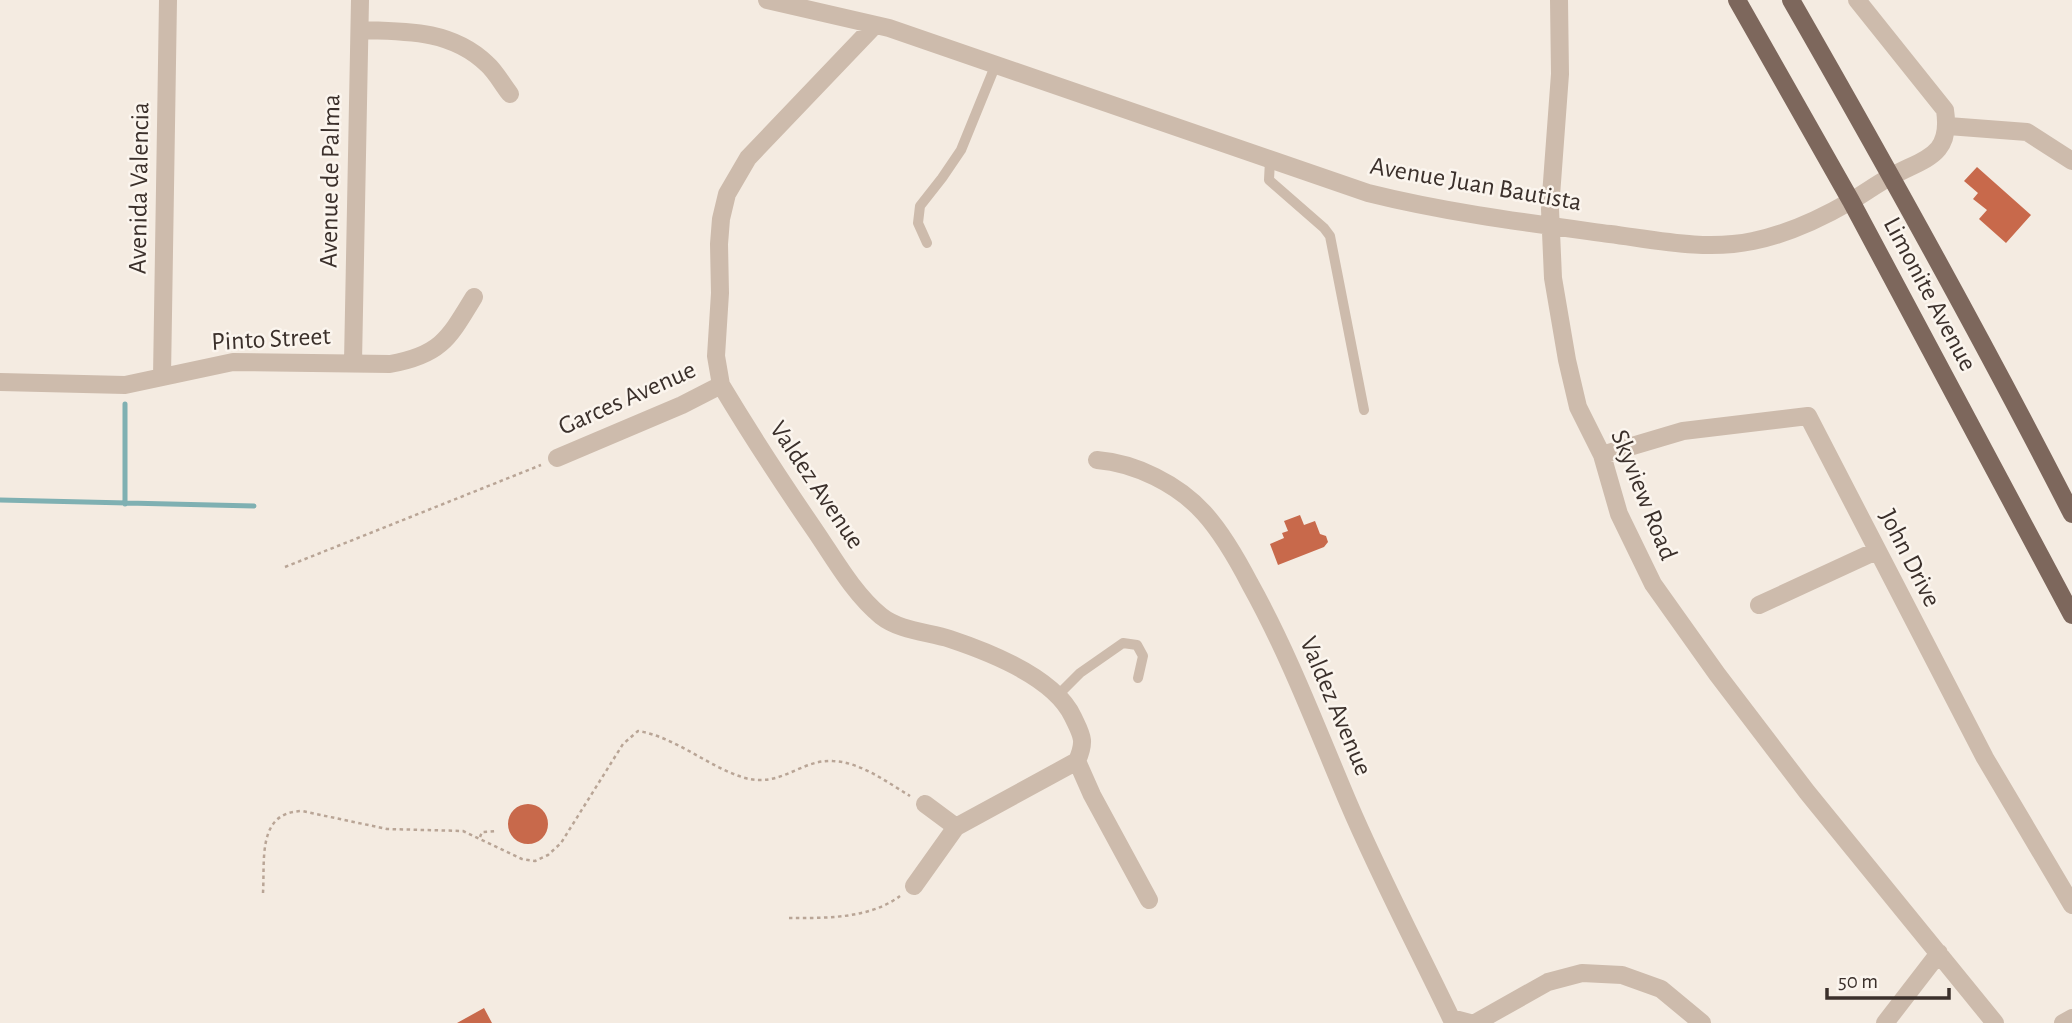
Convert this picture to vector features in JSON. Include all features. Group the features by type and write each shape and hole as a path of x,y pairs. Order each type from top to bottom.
{"main road":[{"name":"Limonite Avenue","path":"1737,0 1851,201 2072,615"},
{"name":"Limonite Avenue","path":"1791,0 1892,176 2072,514"}],"street":[{"name":"Avenida Valencia","path":"162,377 168,0"},
{"name":"Avenue de Palma","path":"353,362 360,0"},
{"name":"Avenue Juan Bautista","path":"767,0 875,25 996,64 1339,185 1414,205 1683,243 1725,245 1782,234 1813,222 1892,176 1923,162 1940,148 1948,126"},
{"name":"Skyview Road","path":"1559,0 1560,74 1553,143 1550,225 1553,278 1578,407 1602,455 1619,514 1653,584 1717,674 1807,792 1995,1023"},
{"path":"1857,0 1945,110 1948,126 2027,132 2072,161"},
{"name":"Garces Avenue","path":"557,458 682,405 720,385 716,356 720,293 719,244 727,194 748,158 875,25"},
{"path":"360,30 412,31 453,41 489,65 510,94"},
{"name":"Pinto Street","path":"0,382 125,385 233,362 390,363 427,354 453,332 474,297"},
{"name":"Valdez Avenue","path":"720,385 838,565 882,617 900,626 952,639 999,659 1036,678 1058,695"},
{"name":"John Drive","path":"1602,455 1684,431 1808,416 1985,758 2072,905"},
{"name":"Valdez Avenue","path":"1097,460 1117,462 1137,469 1176,491 1203,512 1230,547 1273,625 1352,812 1451,1018 1473,1023 1548,982 1582,972 1622,975 1661,989 1702,1023"},
{"path":"1759,605 1876,551"},
{"path":"914,886 956,827 1077,761 1084,745 1083,738 1069,709 1058,695"},
{"path":"1077,761 1092,795 1149,900"},
{"path":"925,804 956,827"},
{"path":"1885,1023 1939,953"},
{"path":"2063,1023 2072,1018"}],"lane":[{"path":"927,243 918,223 920,206 961,150 996,64"},
{"path":"1270,160 1269,180 1324,228 1329,236 1364,410"},
{"path":"1058,695 1080,673 1124,643 1137,645 1143,656 1138,678"}],"path":[{"name":"Garces Avenue","path":"285,567 557,458"},
{"path":"263,892 270,827 274,820 290,811 401,830 454,830 480,837 522,859 536,861 548,855 561,843 623,744 638,731 656,736 747,779 772,780 830,760 851,764 925,804"},
{"path":"480,837 482,832 497,831"},
{"path":"789,918 833,918 884,908 914,886"}],"building":[{"path":"1977,167 2031,215 2006,243 1979,219 1987,210 1973,199 1978,193 1964,181"},
{"path":"1300,515 1304,525 1315,521 1320,534 1326,536 1328,542 1324,547 1278,565 1270,544 1284,538 1282,533 1288,531 1284,521"},
{"path":"528,804 542,810 548,824 542,838 528,844 514,838 508,824 514,810"},
{"path":"484,1008 492,1023 457,1023"}],"waterway":[{"path":"125,404 125,504"},
{"path":"0,500 254,506"}]}
